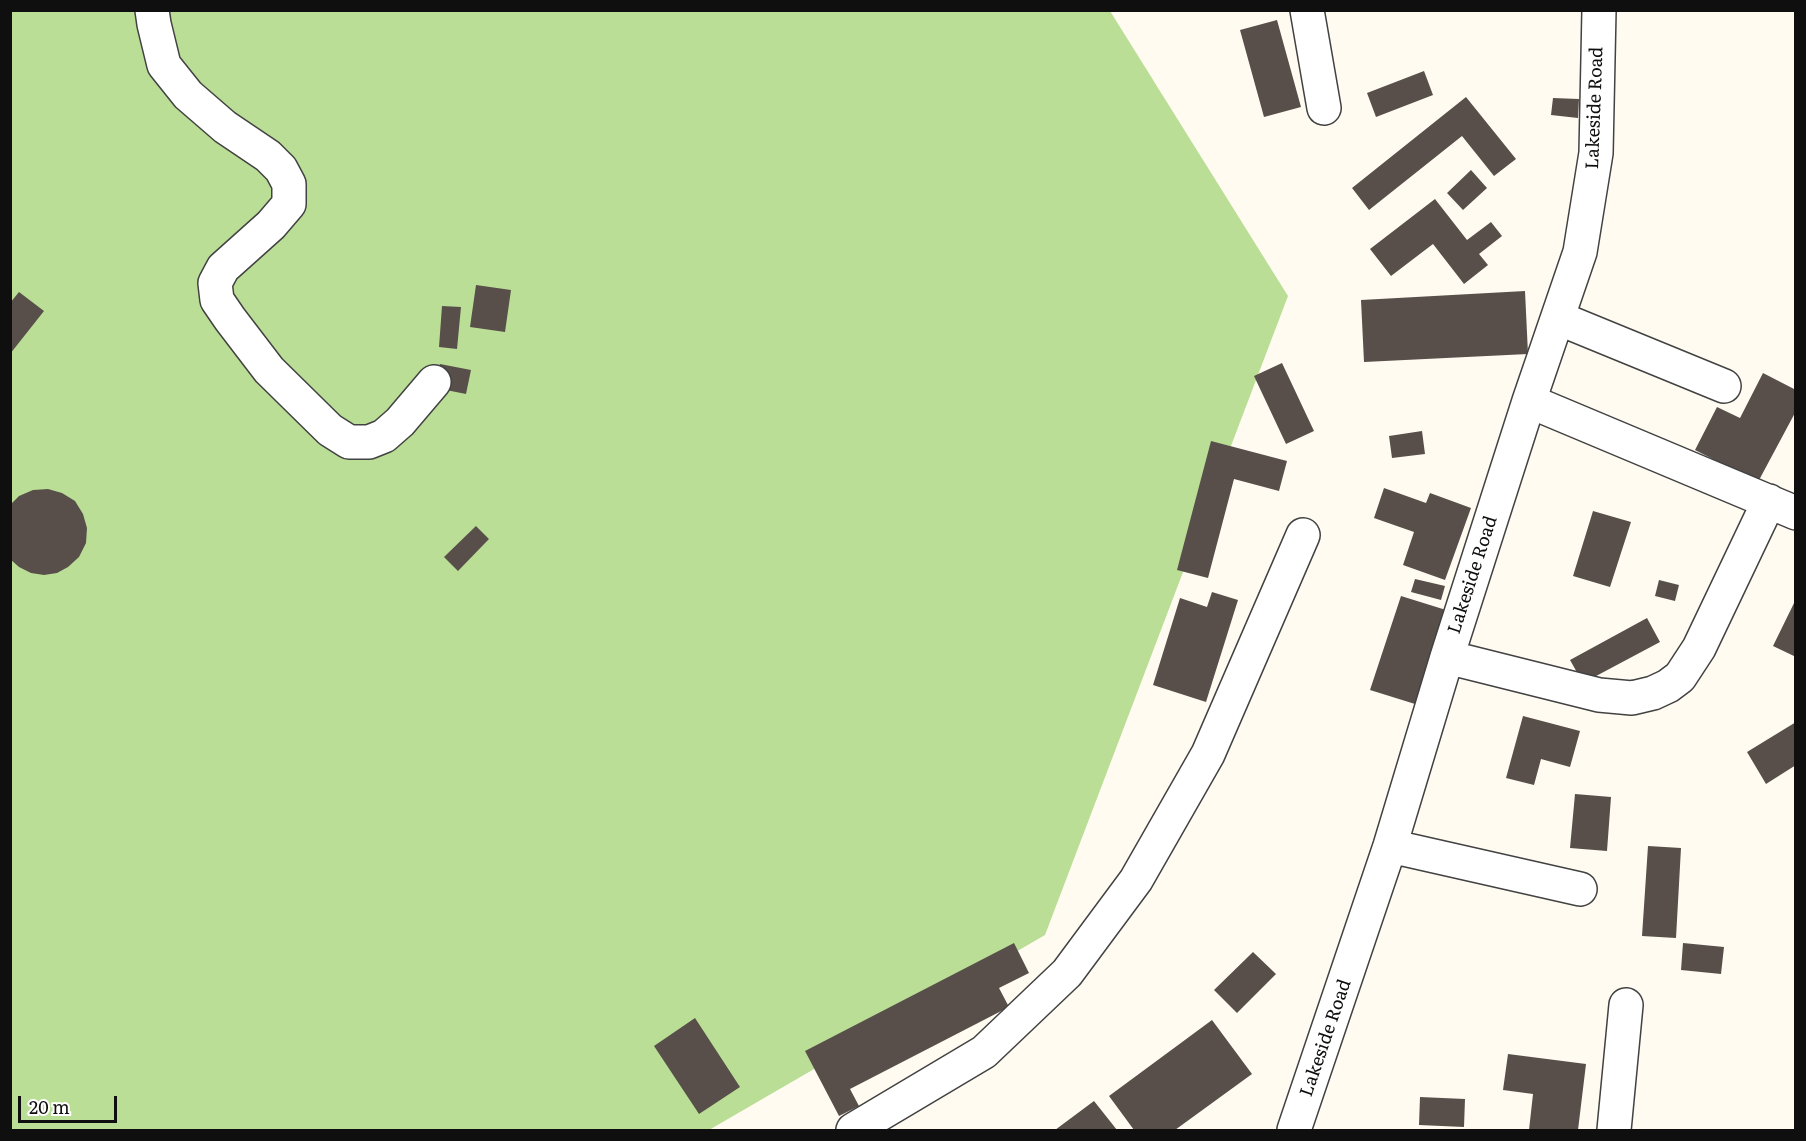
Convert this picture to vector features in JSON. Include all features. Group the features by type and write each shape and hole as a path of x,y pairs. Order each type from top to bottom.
{"street":[{"path":"152,10 164,65 188,95 225,127 268,156 281,169 289,184 289,204 271,225 223,268 215,283 217,300 236,328 268,370 330,430 349,442 369,442 384,436 400,422 435,382"},
{"path":"1307,10 1323,108"},
{"name":"Lakeside Road","path":"1294,1131 1390,846 1528,400 1580,252 1596,153 1599,10"},
{"path":"1558,318 1724,386"},
{"path":"1447,657 1599,695 1632,698 1653,693 1680,677 1782,507 1528,400"},
{"path":"853,1131 984,1052 1067,973 1136,880 1208,753 1303,535"},
{"path":"1390,846 1580,889"},
{"path":"1614,1131 1626,1005"}],"green space":[{"path":"10,11 1110,11 1288,296 1045,935 709,1130 11,1130"}],"building":[{"path":"1277,20 1301,107 1264,117 1240,30"},
{"path":"1424,71 1433,95 1376,117 1367,93"},
{"path":"1466,97 1516,159 1494,176 1462,136 1369,210 1352,188"},
{"path":"1553,98 1579,99 1578,118 1551,115"},
{"path":"1471,170 1487,188 1463,210 1447,193"},
{"path":"1435,199 1467,240 1491,222 1502,236 1479,254 1488,265 1464,284 1433,244 1391,276 1370,249"},
{"path":"476,285 511,290 505,332 470,327"},
{"path":"1525,291 1528,354 1364,362 1361,300"},
{"path":"19,292 44,311 10,354 10,303"},
{"path":"442,306 461,307 457,349 439,347"},
{"path":"1282,363 1314,431 1286,444 1254,376"},
{"path":"440,364 471,370 466,394 436,388"},
{"path":"1763,373 1796,390 1796,411 1758,482 1695,450 1717,407 1740,418"},
{"path":"1422,431 1425,454 1392,458 1389,436"},
{"path":"1211,441 1287,461 1279,491 1234,479 1208,578 1177,570"},
{"path":"1384,488 1426,503 1430,493 1471,508 1445,580 1403,565 1414,532 1374,518"},
{"path":"48,489 62,493 75,501 83,514 87,528 86,543 79,557 57,573 44,575 31,573 10,559 10,505 19,496 33,490"},
{"path":"1593,511 1631,522 1610,587 1573,576"},
{"path":"476,526 489,539 458,571 444,557"},
{"path":"1415,579 1445,586 1441,600 1411,592"},
{"path":"1659,580 1679,585 1675,601 1655,596"},
{"path":"1212,592 1238,600 1206,702 1153,685 1180,598 1207,607"},
{"path":"1401,596 1446,610 1415,704 1370,690"},
{"path":"1796,599 1796,657 1773,646"},
{"path":"1647,618 1660,642 1583,683 1570,660"},
{"path":"1523,716 1580,731 1570,767 1541,759 1534,785 1506,778"},
{"path":"1796,722 1796,765 1766,784 1747,752"},
{"path":"1575,794 1611,797 1607,851 1570,848"},
{"path":"1648,846 1681,848 1676,938 1642,936"},
{"path":"1014,943 1029,973 999,988 1009,1007 850,1089 859,1106 839,1116 805,1051"},
{"path":"1683,943 1724,947 1721,974 1681,970"},
{"path":"1253,952 1276,974 1237,1013 1214,990"},
{"path":"695,1018 740,1087 699,1114 654,1046"},
{"path":"1212,1020 1252,1074 1175,1130 1134,1130 1109,1096"},
{"path":"1508,1054 1586,1064 1578,1130 1529,1130 1533,1094 1503,1090"},
{"path":"1420,1097 1465,1099 1464,1127 1419,1125"},
{"path":"1094,1101 1117,1130 1055,1130"}]}
